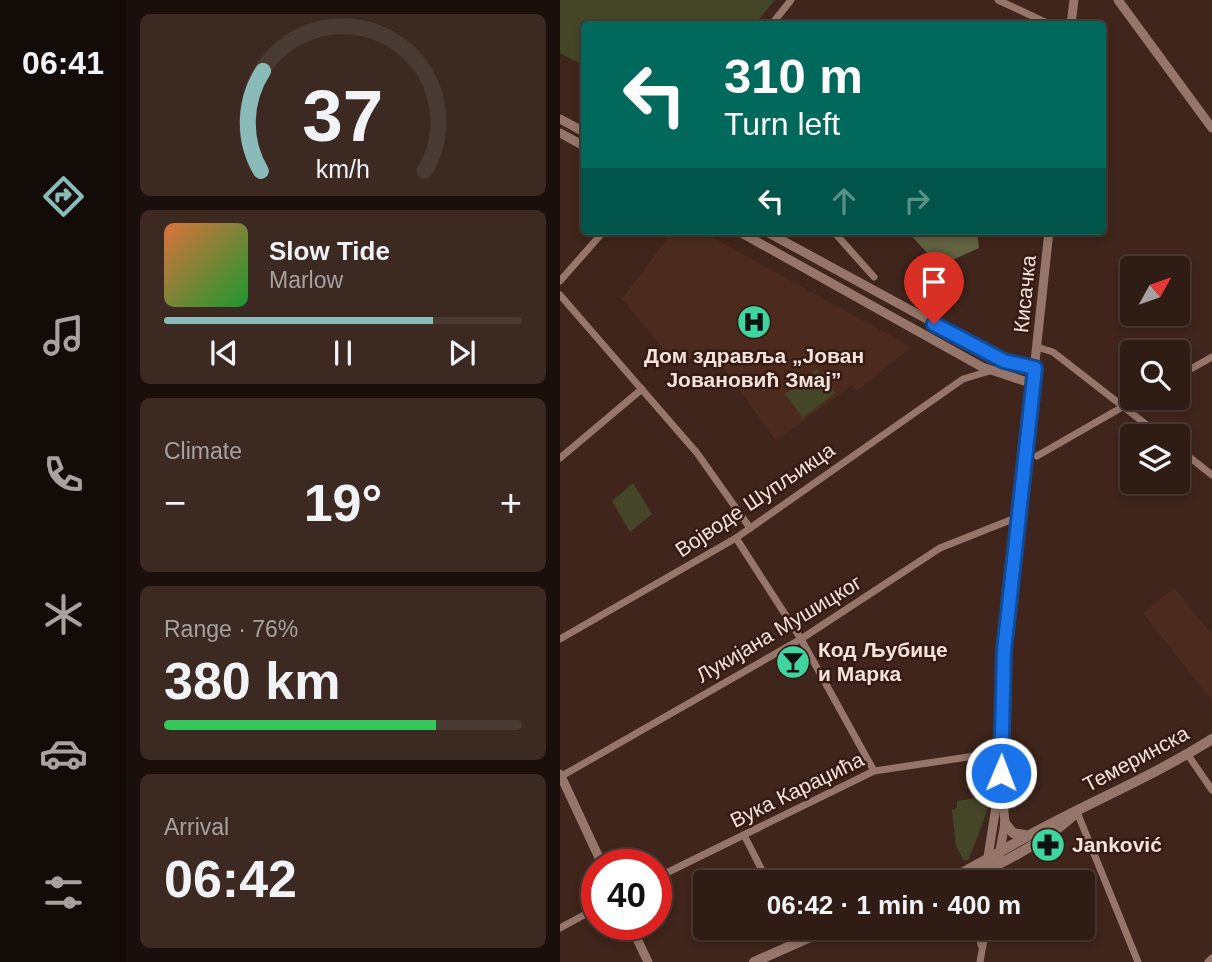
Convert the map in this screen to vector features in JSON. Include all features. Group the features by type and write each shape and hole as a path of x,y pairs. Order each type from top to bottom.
{"main road":[{"name":"Темеринска","path":"992,862 1077,811 1188,755 1212,739"},
{"name":"Темеринска","path":"992,862 1000,851 1026,835 1064,814 1077,811"},
{"path":"1005,823 1013,833 1026,835"},
{"path":"988,870 992,862"},
{"path":"976,870 992,862"},
{"path":"754,962 803,940"}],"street":[{"path":"774,21 791,0"},
{"path":"998,0 1043,21"},
{"path":"1071,21 1074,0"},
{"path":"1118,0 1212,128"},
{"path":"560,119 581,130"},
{"path":"560,133 581,144"},
{"path":"560,281 600,235"},
{"path":"745,235 990,371 1033,384"},
{"path":"772,235 982,350 1015,365 1035,368"},
{"path":"837,235 874,277"},
{"name":"Кисачка","path":"992,862 1001,779 1003,662 1049,235"},
{"path":"560,295 697,453 750,528"},
{"path":"1037,347 1054,352 1120,404"},
{"path":"961,355 967,368 963,379"},
{"path":"1190,369 1212,356"},
{"name":"Војводе Шупљикца","path":"560,639 736,538 963,379 990,371"},
{"path":"560,458 642,389"},
{"path":"1037,456 1120,409"},
{"path":"1128,410 1146,424"},
{"path":"1190,458 1212,475"},
{"name":"Лукијана Мушицког","path":"560,776 802,639 940,548 1018,517"},
{"path":"736,538 802,639 874,771"},
{"name":"Вука Караџића","path":"672,870 874,771 1002,751"},
{"path":"1188,755 1212,790"},
{"path":"560,776 595,849"},
{"name":"Кисачка","path":"1000,851 1005,823 1001,779"},
{"path":"1077,811 1138,962"},
{"path":"744,835 762,870"},
{"path":"992,862 992,870"},
{"path":"560,928 581,917"},
{"path":"638,940 648,962"},
{"path":"980,940 981,946"},
{"path":"980,962 983,940"},
{"path":"1208,962 1212,958"}],"shaded area":[{"name":"Дом здравља „Јован Јовановић Змај”","path":"670,235 708,235 911,347 857,391 852,385 776,441 708,346 680,368 622,299"},
{"path":"1174,588 1212,634 1212,701 1143,613"}],"green space":[{"path":"560,0 775,0 758,21 581,21 581,64 560,53"},
{"path":"911,235 977,235 979,248 939,266"},
{"path":"817,369 835,393 803,418 785,394"},
{"path":"633,483 652,514 630,532 612,501"},
{"path":"988,796 988,808 969,859 964,861 956,846 952,810 957,808 957,801"}],"place":[{"name":"Дом здравља „Јован Јовановић Змај”","path":"754,322"},
{"name":"Код Љубице и Марка","path":"793,662"},
{"name":"Janković","path":"1048,845"}],"route":[{"path":"934,324 1004,361 1035,368 1001,685 1001,773"}]}
